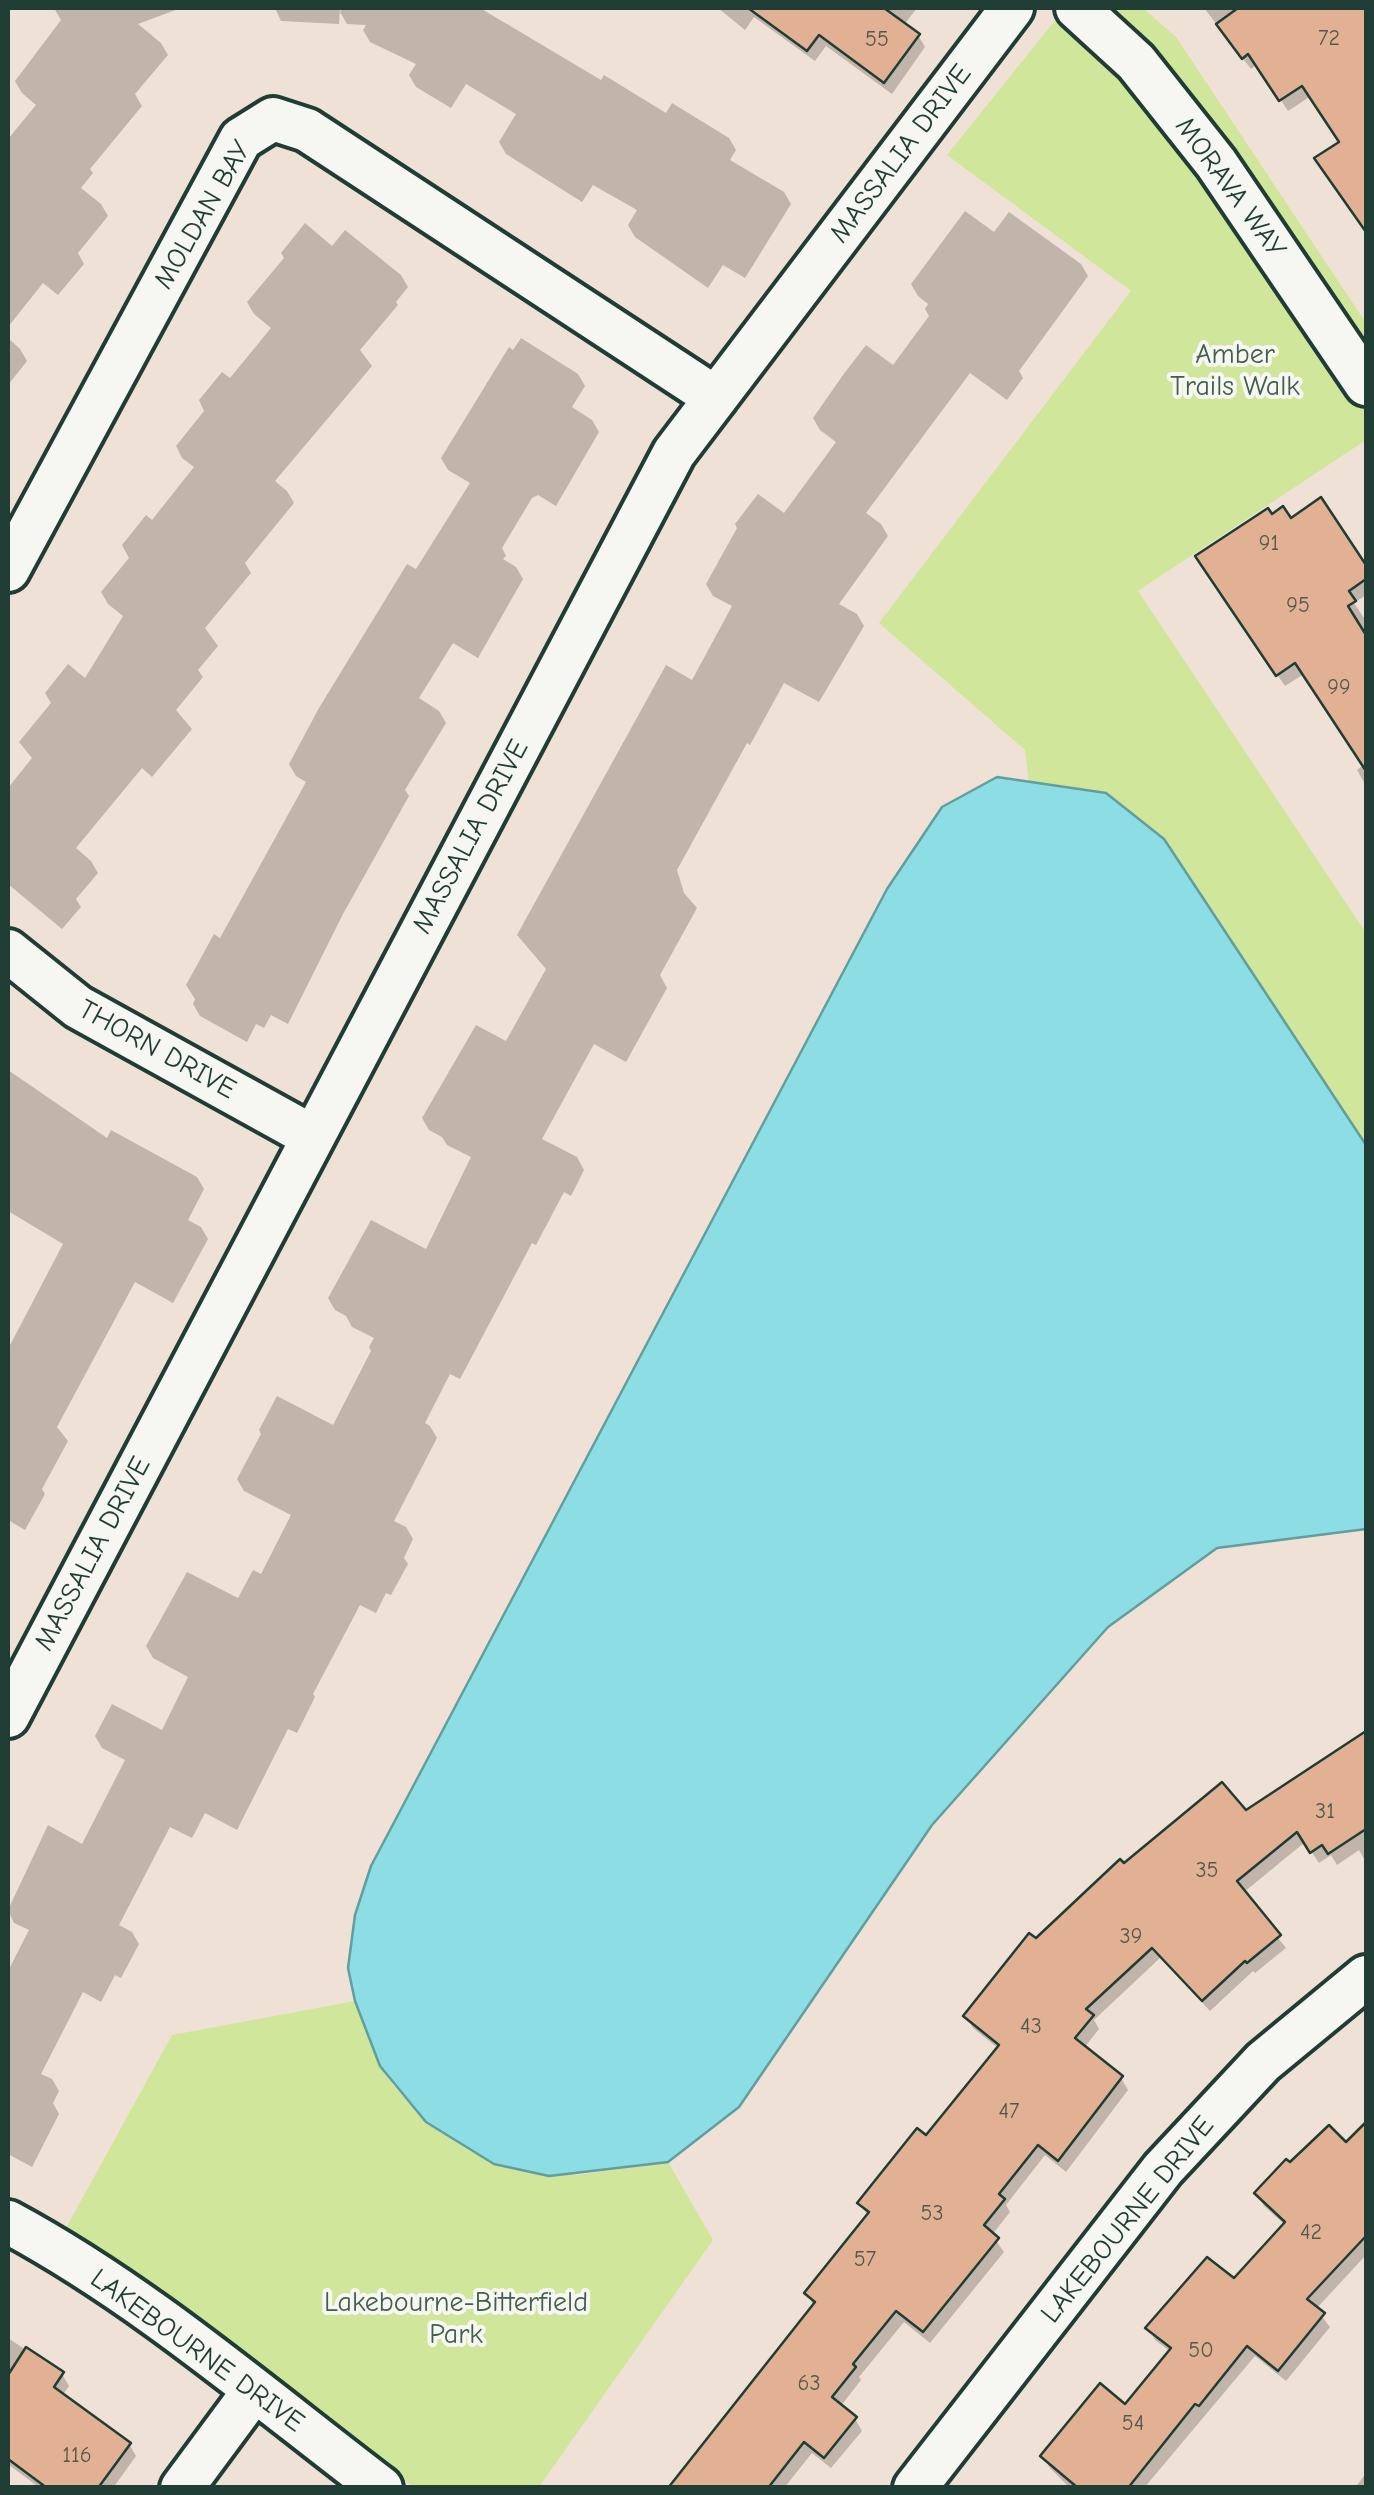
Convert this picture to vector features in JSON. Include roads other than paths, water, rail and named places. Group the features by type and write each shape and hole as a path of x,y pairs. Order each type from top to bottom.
{"street":[{"name":"MASSALIA DRIVE","path":"8,1716 674,454 1012,8"},
{"name":"MORAVA WAY","path":"1077,8 1136,62 1216,163 1366,384"},
{"name":"MOLDAN BAY","path":"8,570 241,138 273,119 307,130 716,398"},
{"name":"THORN DRIVE","path":"8,951 78,1008 314,1137"},
{"name":"LAKEBOURNE DRIVE","path":"915,2488 1163,2169 1264,2062 1366,1977"},
{"name":"LAKEBOURNE DRIVE","path":"8,2222 55,2248 144,2308 382,2488"},
{"path":"182,2488 254,2392"}],"water":[{"path":"997,777 1106,793 1164,839 1366,1145 1366,1529 1217,1548 1108,1627 932,1825 739,2107 668,2162 549,2176 494,2164 426,2122 380,2066 355,2001 348,1968 355,1915 371,1866 887,889 942,807"}],"park label":[{"name":"Amber Trails Walk","path":"1235,371"},
{"name":"Lakebourne-Bitterfield Park","path":"456,2319"}]}
